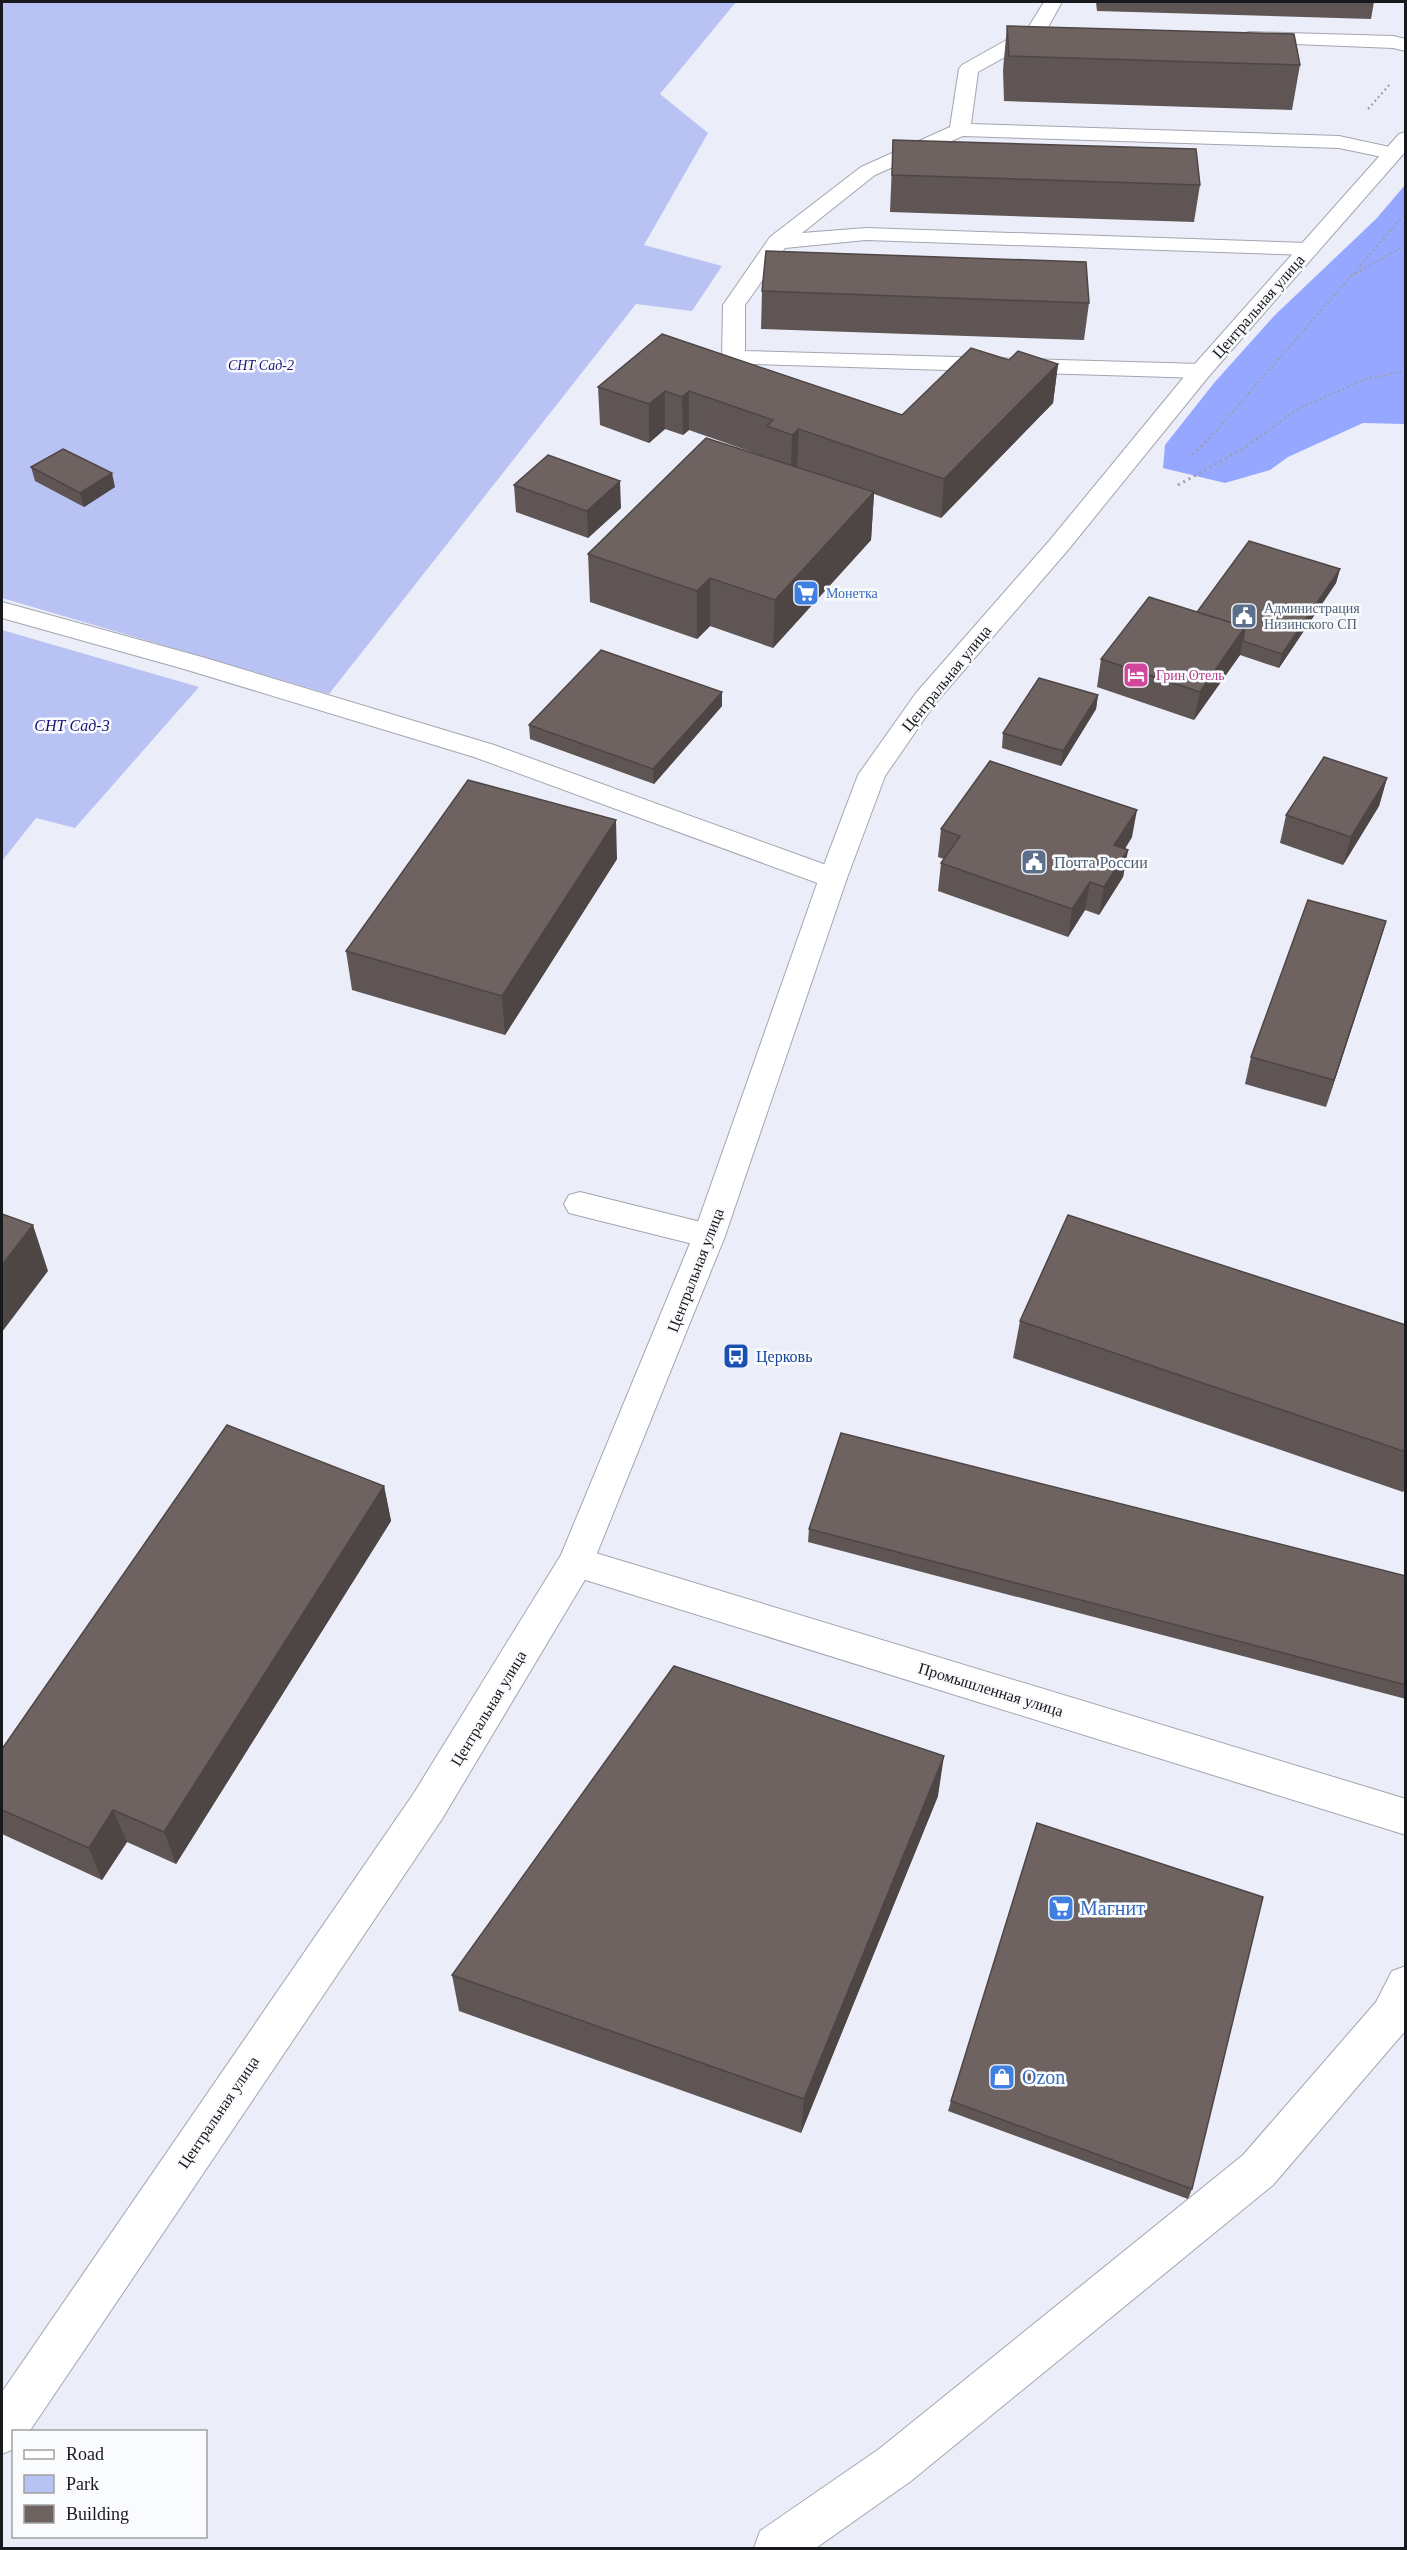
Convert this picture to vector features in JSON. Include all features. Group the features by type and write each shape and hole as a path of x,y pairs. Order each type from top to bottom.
{"street":[{"path":"1036,32 1053,2"},
{"path":"960,130 969,69 1036,32 1060,33"},
{"path":"1226,38 1393,42 1406,45"},
{"path":"1201,371 733,358 734,305 778,242 868,171 960,130 1339,142 1399,146"},
{"name":"Центральная улица","path":"2,2431 428,1806 576,1562 709,1236 832,878 872,775 925,699 1059,545 1201,371 1399,146"},
{"path":"778,242 866,234 1308,249"},
{"path":"2,610 193,663 484,751 832,878"},
{"path":"580,1203 709,1236"},
{"name":"Промышленная улица","path":"576,1562 1406,1817"},
{"path":"777,2548 895,2465 1258,2170 1391,2016 1406,1985"}],"path":[{"path":"1186,460 1210,438 1406,213"},
{"path":"1349,278 1406,245"},
{"path":"1178,485 1241,450 1296,410 1365,379 1406,371"}],"green space":[{"name":"СНТ Сад-2","path":"2,2 736,2 660,94 708,133 644,245 722,266 692,311 636,304 329,694 2,598"},
{"name":"СНТ Сад-3","path":"2,630 199,687 75,828 36,818 2,861"}],"shaded area":[{"path":"1405,185 1405,424 1363,423 1288,457 1270,470 1225,483 1163,468 1165,445 1214,383 1275,315 1376,219"}],"building":[{"path":"1007,26 1294,34 1300,65 1009,56"},
{"path":"893,140 1196,149 1200,185 892,175"},
{"path":"766,251 1086,262 1089,303 762,291"},
{"path":"662,334 902,415 971,348 1009,360 1018,351 1058,364 944,479 799,429 792,435 767,426 773,420 689,391 682,397 665,391 649,404 598,387"},
{"path":"706,438 874,492 775,600 710,578 697,591 588,554"},
{"path":"63,449 112,473 80,493 31,467"},
{"path":"548,455 620,481 587,511 514,485"},
{"path":"1249,541 1340,569 1282,654 1243,641 1245,627 1197,612"},
{"path":"1149,597 1245,627 1200,692 1101,659"},
{"path":"601,650 722,692 653,769 529,725"},
{"path":"1039,678 1098,695 1063,751 1003,733"},
{"path":"1324,757 1387,778 1351,837 1286,815"},
{"name":"Почта России","path":"990,761 1137,810 1114,845 1128,850 1104,887 1090,882 1072,909 941,863 960,836 941,829"},
{"path":"468,780 616,820 502,996 346,951"},
{"path":"1308,900 1386,921 1334,1080 1251,1057"},
{"path":"2,1214 33,1225 2,1265"},
{"path":"1068,1215 1406,1325 1406,1452 1020,1321"},
{"path":"227,1425 384,1486 164,1832 113,1810 89,1848 2,1810 2,1749"},
{"path":"841,1433 1406,1576 1406,1685 809,1529"},
{"path":"674,1666 944,1756 804,2099 452,1975"},
{"path":"1037,1823 1263,1897 1192,2189 951,2101"}],"place":[{"name":"Монетка","path":"806,593"},
{"name":"Администрация Низинского СП","path":"1244,616"},
{"name":"Грин Отель","path":"1136,675"},
{"name":"Почта России","path":"1034,862"},
{"name":"Церковь","path":"736,1356"},
{"name":"Магнит","path":"1061,1908"},
{"name":"Ozon","path":"1002,2077"}]}
